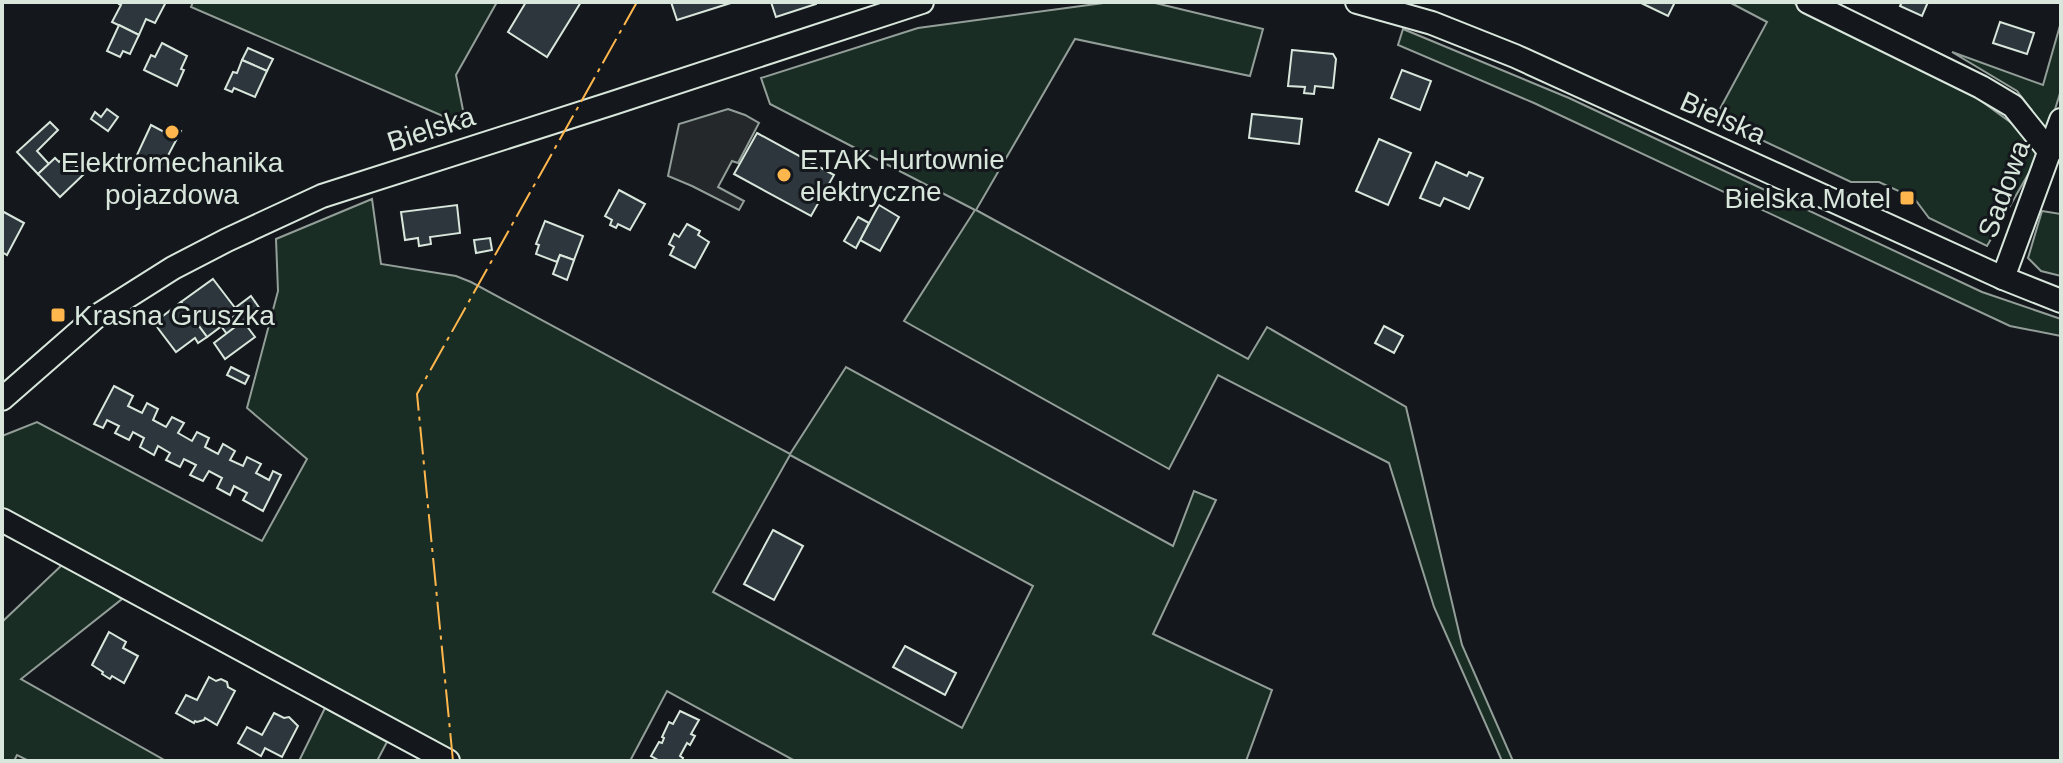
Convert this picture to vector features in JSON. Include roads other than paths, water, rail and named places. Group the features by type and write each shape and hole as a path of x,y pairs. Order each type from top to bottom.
{"street":[{"name":"Bielska","path":"2,399 97,316 173,268 322,196 922,2"},
{"name":"Bielska","path":"1357,2 1432,23 1515,56 2003,278 2061,301"},
{"path":"1808,2 1981,87 2013,106 2050,152"},
{"name":"Sadowa","path":"2003,278 2061,120"},
{"path":"2,520 448,761"}],"place":[{"name":"Elektromechanika pojazdowa","path":"172,132"},
{"name":"ETAK Hurtownie elektryczne","path":"784,175"},
{"name":"Bielska Motel","path":"1907,198"},
{"name":"Krasna Gruszka","path":"58,315"}]}
